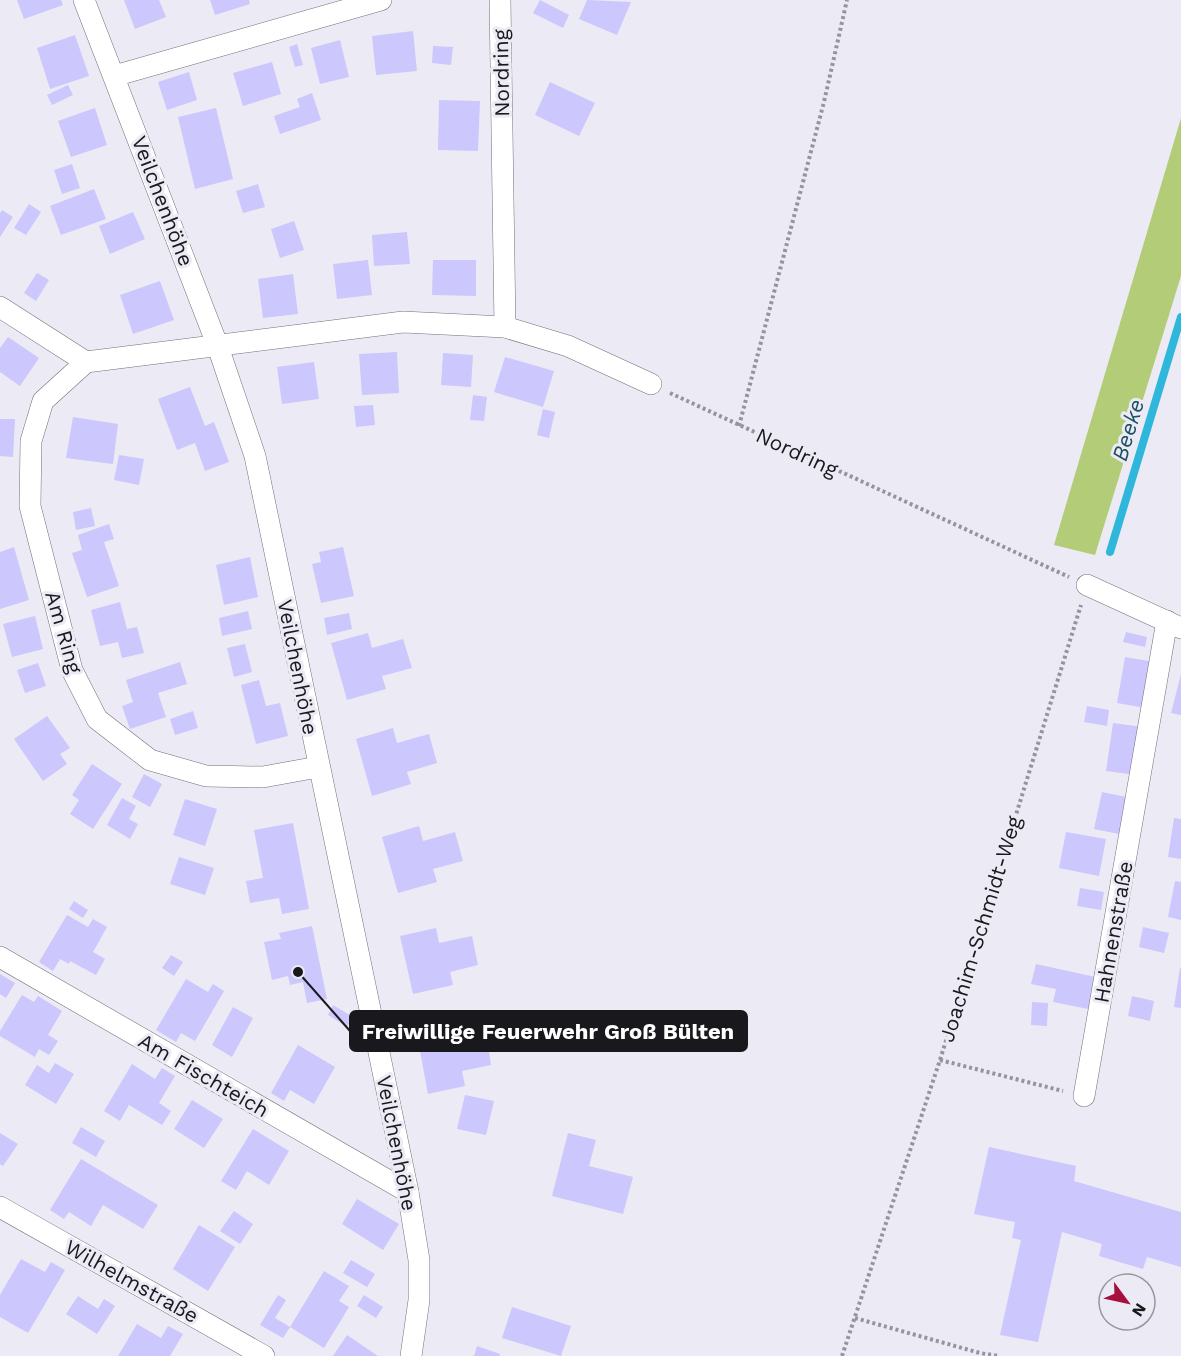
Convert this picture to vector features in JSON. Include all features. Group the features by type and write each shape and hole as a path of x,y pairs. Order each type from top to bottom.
{"street":[{"name":"Veilchenhöhe","path":"84,0 217,344 255,456 408,1192 419,1260 419,1300 411,1356"},
{"path":"114,76 381,0"},
{"name":"Nordring","path":"500,0 505,327"},
{"path":"0,307 86,362 403,322 505,327 568,346 651,384"},
{"name":"Am Ring","path":"86,362 43,401 31,441 30,506 72,670 97,718 150,760 206,776 263,777 318,767"},
{"path":"1087,585 1174,624"},
{"name":"Hahnenstraße","path":"1084,1096 1174,624"},
{"name":"Am Fischteich","path":"0,957 408,1192"},
{"name":"Wilhelmstraße","path":"0,1207 264,1356"}],"path":[{"path":"739,426 824,102 847,0"},
{"name":"Nordring","path":"651,384 1087,585"},
{"name":"Joachim-Schmidt-Weg","path":"842,1356 940,1060 1087,585"},
{"path":"940,1060 1084,1096"},
{"path":"855,1318 998,1356"}],"green space":[{"path":"1181,118 1181,276 1095,555 1054,545"}],"building":[{"path":"17,0 61,0 63,5 24,19"},
{"path":"124,0 159,0 166,17 135,29"},
{"path":"210,0 249,0 250,4 215,15"},
{"path":"540,0 569,15 563,28 533,13"},
{"path":"587,0 631,2 617,35 579,19"},
{"path":"413,31 417,71 376,75 372,36"},
{"path":"75,35 89,76 50,89 37,48"},
{"path":"340,40 349,77 320,84 311,48"},
{"path":"297,44 303,65 295,67 289,47"},
{"path":"433,46 453,47 451,65 432,63"},
{"path":"272,62 281,94 243,106 233,73"},
{"path":"189,72 197,100 167,110 158,82"},
{"path":"550,82 595,103 579,136 535,115"},
{"path":"68,85 73,95 52,105 47,95"},
{"path":"312,93 321,120 280,134 274,116 300,107 297,99"},
{"path":"439,100 480,101 478,151 438,150"},
{"path":"95,108 107,145 71,157 58,121"},
{"path":"216,108 233,179 195,189 178,117"},
{"path":"72,164 80,188 62,194 54,170"},
{"path":"258,184 265,207 243,213 236,191"},
{"path":"94,189 106,219 61,235 50,206"},
{"path":"29,204 41,212 26,235 14,228"},
{"path":"2,210 13,217 0,237 0,213"},
{"path":"133,212 145,239 110,254 99,226"},
{"path":"294,221 304,250 280,258 271,229"},
{"path":"407,232 410,264 374,266 372,235"},
{"path":"368,260 372,295 337,299 333,264"},
{"path":"433,260 476,260 476,296 432,295"},
{"path":"37,273 49,280 36,301 24,293"},
{"path":"293,274 298,314 263,318 258,279"},
{"path":"160,281 174,320 133,334 120,295"},
{"path":"8,337 39,358 20,386 0,372 0,348"},
{"path":"397,352 399,393 362,395 359,354"},
{"path":"443,353 473,355 471,387 441,385"},
{"path":"505,357 554,371 543,407 494,392"},
{"path":"314,362 319,399 282,404 277,367"},
{"path":"190,387 205,426 214,422 229,462 205,471 195,443 177,450 158,399"},
{"path":"473,395 487,397 484,421 470,420"},
{"path":"373,405 375,425 356,427 354,406"},
{"path":"543,409 555,412 549,438 537,435"},
{"path":"73,417 118,424 113,464 66,458"},
{"path":"0,419 15,419 13,457 0,456"},
{"path":"119,455 144,459 139,485 114,480"},
{"path":"91,508 95,526 76,530 73,512"},
{"path":"109,524 114,539 104,542 119,586 87,597 72,553 82,550 78,535"},
{"path":"14,547 29,600 0,609 0,552"},
{"path":"343,547 354,596 321,603 312,564 321,562 319,552"},
{"path":"250,557 258,597 224,605 216,565"},
{"path":"120,602 127,629 137,627 144,653 122,658 118,642 100,646 91,610"},
{"path":"248,611 252,629 222,636 219,618"},
{"path":"349,613 352,629 327,635 324,618"},
{"path":"35,616 43,649 12,657 3,624"},
{"path":"1126,632 1147,637 1145,647 1123,642"},
{"path":"368,633 372,648 403,639 412,668 382,676 386,689 347,700 331,643"},
{"path":"245,644 252,672 234,677 227,648"},
{"path":"1125,657 1155,662 1146,708 1117,703"},
{"path":"180,662 187,684 158,693 166,717 130,729 122,706 133,702 126,680"},
{"path":"38,663 46,686 25,693 17,670"},
{"path":"1181,674 1181,715 1171,713"},
{"path":"259,680 266,706 280,703 288,736 256,744 241,685"},
{"path":"1087,706 1109,710 1107,726 1084,722"},
{"path":"193,711 198,728 175,735 170,719"},
{"path":"47,716 70,748 60,754 67,764 43,781 14,739"},
{"path":"1113,723 1143,727 1136,775 1106,771"},
{"path":"393,728 397,743 429,734 437,763 407,772 411,784 372,796 356,739"},
{"path":"92,764 122,784 93,829 70,814 79,800 72,795"},
{"path":"144,774 162,784 150,807 132,797"},
{"path":"1102,792 1131,798 1124,835 1094,829"},
{"path":"122,798 136,806 129,819 138,824 130,839 107,825"},
{"path":"185,799 217,809 205,846 173,835"},
{"path":"1174,818 1181,819 1181,859 1168,857"},
{"path":"293,823 309,909 282,914 279,898 250,903 246,881 263,878 254,830"},
{"path":"419,826 423,841 455,832 463,861 433,869 437,882 398,893 382,837"},
{"path":"1066,832 1106,839 1099,876 1059,868"},
{"path":"179,857 214,868 205,895 170,884"},
{"path":"1175,881 1181,882 1181,920 1168,917"},
{"path":"1080,888 1104,892 1101,910 1077,906"},
{"path":"74,901 88,910 83,918 69,909"},
{"path":"67,915 88,927 93,919 107,927 93,952 105,959 96,975 70,961 69,964 60,959 53,971 39,962"},
{"path":"312,926 327,999 307,1003 303,982 290,985 288,976 272,980 264,942 281,939 279,933"},
{"path":"1143,927 1169,933 1164,953 1139,947"},
{"path":"436,928 439,943 472,936 478,965 450,972 453,985 413,994 400,936"},
{"path":"171,955 183,962 174,976 162,968"},
{"path":"1036,964 1100,978 1093,1010 1053,1002 1056,989 1031,984"},
{"path":"1181,968 1181,1008 1174,1007"},
{"path":"0,974 15,983 6,998 0,994"},
{"path":"186,979 208,992 213,984 224,991 195,1041 181,1033 176,1042 156,1030"},
{"path":"22,995 34,1002 38,996 62,1011 48,1035 58,1041 49,1055 39,1049 35,1057 0,1036 0,1031"},
{"path":"1132,996 1154,1001 1150,1021 1128,1016"},
{"path":"1032,1002 1048,1003 1047,1026 1031,1025"},
{"path":"333,1005 353,1017 347,1027 328,1015"},
{"path":"233,1007 253,1018 232,1057 212,1045"},
{"path":"451,1029 453,1045 487,1039 491,1065 462,1071 465,1086 428,1094 417,1035"},
{"path":"298,1045 335,1067 314,1104 290,1090 284,1101 271,1093"},
{"path":"55,1063 74,1074 56,1104 25,1085 37,1065 49,1073"},
{"path":"132,1064 155,1079 162,1068 175,1076 159,1103 171,1111 162,1125 129,1105 120,1121 104,1111"},
{"path":"465,1095 494,1101 486,1135 457,1129"},
{"path":"192,1100 223,1119 204,1148 174,1129"},
{"path":"81,1127 105,1141 96,1157 72,1143"},
{"path":"253,1129 289,1151 269,1185 247,1171 236,1190 221,1181"},
{"path":"0,1133 18,1144 3,1166 0,1164"},
{"path":"568,1133 596,1140 589,1166 633,1177 623,1214 552,1196"},
{"path":"989,1147 1076,1166 1074,1181 1181,1212 1181,1267 1147,1257 1143,1269 1099,1256 1102,1244 1062,1232 1038,1342 1000,1335 1021,1240 1012,1238 1015,1222 974,1214"},
{"path":"81,1159 158,1205 143,1229 103,1205 91,1226 69,1212 64,1219 50,1210"},
{"path":"357,1199 399,1224 383,1250 342,1224"},
{"path":"234,1211 253,1224 240,1244 220,1231"},
{"path":"199,1225 235,1247 208,1291 173,1269"},
{"path":"21,1259 45,1272 51,1262 65,1270 28,1333 0,1317 0,1295"},
{"path":"351,1260 375,1274 367,1287 343,1273"},
{"path":"324,1271 349,1286 339,1301 349,1307 324,1348 290,1327"},
{"path":"278,1295 286,1300 275,1318 290,1327 283,1338 260,1325"},
{"path":"364,1295 383,1307 376,1318 357,1306"},
{"path":"78,1296 98,1309 104,1299 115,1306 97,1334 66,1314"},
{"path":"512,1307 571,1326 561,1356 502,1338"},
{"path":"137,1324 161,1338 168,1326 183,1334 170,1356 118,1356"},
{"path":"347,1335 378,1356 333,1356"},
{"path":"477,1346 500,1354 499,1356 474,1356"}],"waterway":[{"name":"Beeke","path":"1110,552 1181,317"}],"place":[{"name":"Freiwillige Feuerwehr Groß Bülten","path":"298,972"}]}
